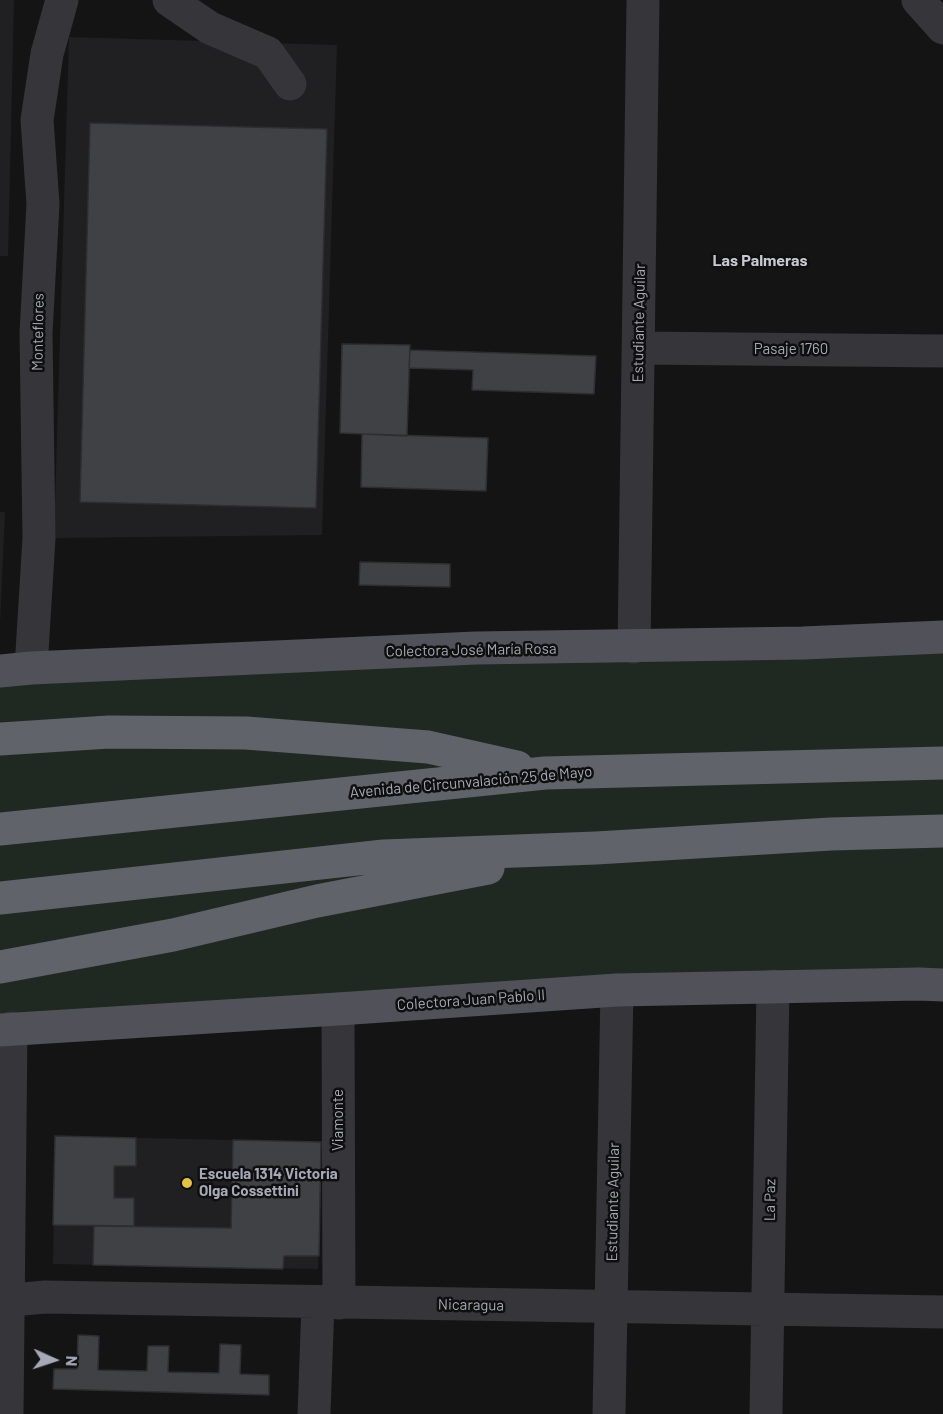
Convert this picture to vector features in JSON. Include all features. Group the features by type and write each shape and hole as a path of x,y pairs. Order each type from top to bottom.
{"highway":[{"path":"0,739 109,732 246,733 428,747 545,773"},
{"name":"Avenida de Circunvalación 25 de Mayo","path":"0,829 545,773 943,763"},
{"path":"0,898 384,856 596,848 831,834 943,831"},
{"path":"0,967 173,935 317,901 596,848"}],"main road":[{"name":"Colectora José María Rosa","path":"16,670 476,648 803,643 943,637"},
{"name":"Colectora Juan Pablo II","path":"6,1029 617,990 943,985"}],"street":[{"name":"Monteflores","path":"16,670 39,538 36,333 43,204 37,120 47,54 62,0"},
{"path":"169,0 210,28 268,53 290,84"},
{"name":"Estudiante Aguilar","path":"634,646 643,0"},
{"path":"918,0 943,28"},
{"name":"Pasaje 1760","path":"639,348 943,351"},
{"name":"La Paz","path":"766,1414 773,986"},
{"name":"Estudiante Aguilar","path":"609,1414 617,990"},
{"name":"Viamonte","path":"314,1414 328,1303 338,1009"},
{"path":"6,1029 4,1300 7,1414"},
{"name":"Nicaragua","path":"4,1300 45,1297 943,1312"}],"shaded area":[{"path":"0,0 14,0 8,256 0,256"},
{"path":"69,37 337,45 322,535 54,538"},
{"path":"0,512 5,512 0,624"},
{"path":"943,637 943,985 0,1030 0,671"},
{"name":"Escuela 1314 Victoria Olga Cossettini","path":"55,1136 321,1142 318,1269 53,1264"}],"building":[{"path":"90,123 327,129 316,508 80,502"},
{"path":"342,344 410,345 407,436 340,433"},
{"path":"410,350 596,356 594,394 472,390 473,370 409,368"},
{"path":"362,434 488,438 486,491 361,487"},
{"path":"360,562 450,564 450,587 359,585"},
{"path":"55,1136 136,1138 136,1166 114,1166 114,1198 134,1198 134,1226 53,1225"},
{"path":"233,1140 321,1142 319,1256 284,1256 283,1269 93,1265 94,1226 231,1228"},
{"path":"78,1335 99,1336 98,1370 147,1371 148,1346 169,1346 168,1372 219,1373 220,1344 241,1345 240,1374 269,1375 269,1395 53,1389 54,1369 77,1369"}],"place":[{"name":"Escuela 1314 Victoria Olga Cossettini","path":"187,1183"}],"district":[{"name":"Las Palmeras","path":"760,261"}]}
